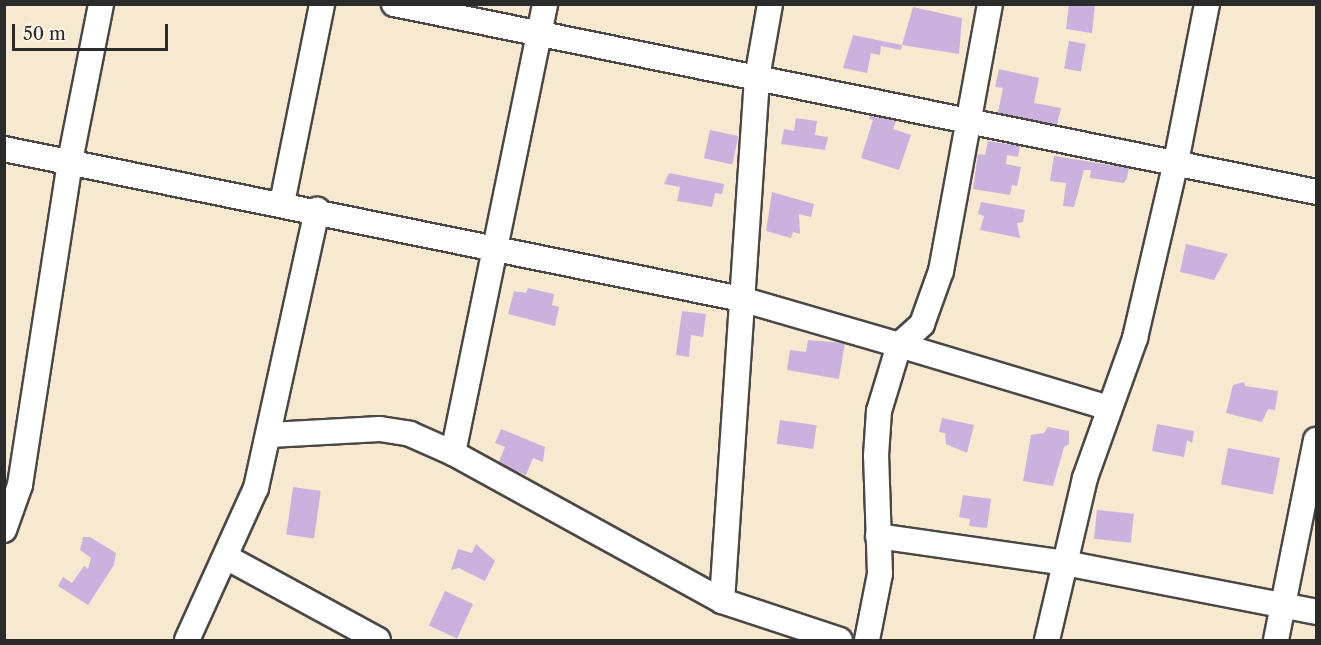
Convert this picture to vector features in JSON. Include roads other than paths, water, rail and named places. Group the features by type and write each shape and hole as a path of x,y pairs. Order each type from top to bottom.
{"street":[{"path":"4,530 12,515 22,475 70,161 101,4"},
{"path":"282,203 322,4"},
{"path":"394,4 538,37 966,119 1317,192"},
{"path":"453,453 493,246 545,4"},
{"path":"722,600 757,78 770,4"},
{"path":"867,640 880,574 879,411 899,345 922,324 931,307 941,271 966,119 990,4"},
{"path":"1047,640 1085,477 1135,338 1176,162 1207,4"},
{"path":"4,149 317,210 741,299 1109,408"},
{"path":"187,640 256,488 270,435 317,210"},
{"path":"270,435 393,430 453,453 722,600 840,640"},
{"path":"1276,640 1317,440"},
{"path":"878,536 1065,563 1317,612"},
{"path":"226,558 378,640"}]}
